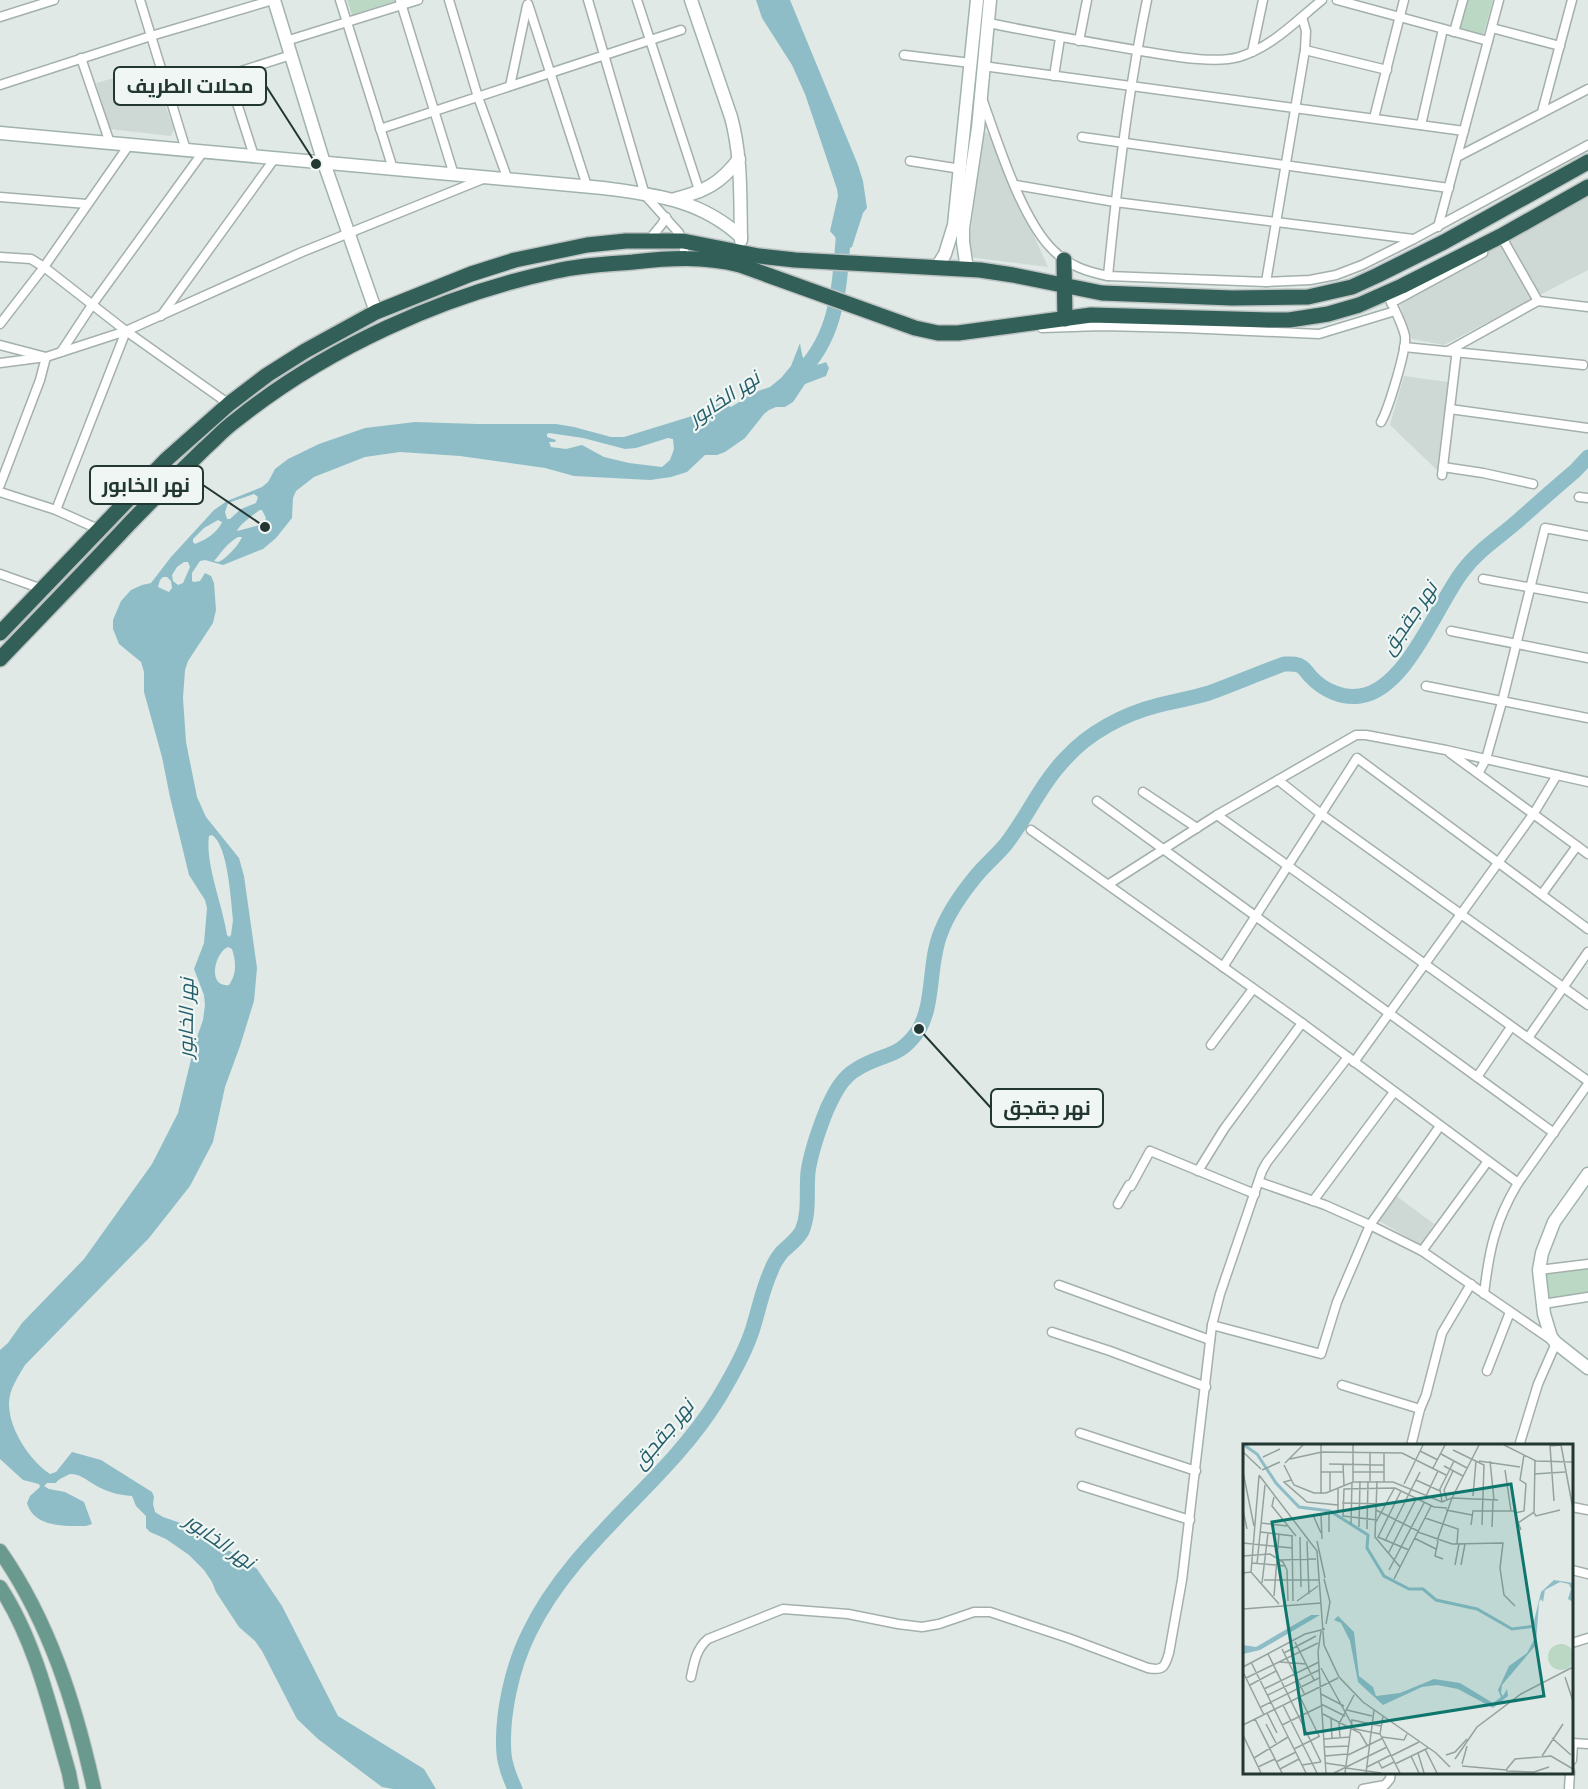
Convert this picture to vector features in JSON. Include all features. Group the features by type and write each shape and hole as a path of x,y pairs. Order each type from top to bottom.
{"highway":[{"path":"0,633 167,459 229,404 267,375 376,312 460,278 515,260 587,245 626,241 683,241 795,260 967,269 1013,275 1102,293 1284,298 1323,294 1352,286 1395,267 1588,162"},
{"path":"741,251 801,286 915,328 949,333 967,333 1091,315 1289,320 1328,314 1359,305 1391,302 1588,187"},
{"path":"0,659 171,480 233,422 275,391 320,363 433,308 480,291 558,270 685,257 727,262 741,251"},
{"path":"1064,260 1065,319"}],"main road":[{"path":"0,1551 23,1586 37,1614 70,1698 94,1789"},
{"path":"0,1587 23,1630 38,1669 72,1789"}],"street":[{"path":"0,17 54,0"},
{"path":"140,0 186,150"},
{"path":"0,85 151,36 273,0 324,162 376,312"},
{"path":"340,0 393,169"},
{"path":"286,41 400,3 418,0"},
{"path":"449,0 478,97 508,180"},
{"path":"588,0 645,195 679,233 683,241 685,257"},
{"path":"637,0 700,192"},
{"path":"691,0 736,135 739,159 741,251"},
{"path":"977,0 977,65 981,96 1015,185 1036,229 1054,251 1064,260 1084,270 1108,276 1266,282 1310,280 1336,275 1362,265 1414,239 1588,145"},
{"path":"937,267 945,254 954,225 977,65 988,23 990,0"},
{"path":"1078,41 1087,0"},
{"path":"1108,276 1115,202 1131,86 1147,0"},
{"path":"1252,52 1263,0"},
{"path":"988,23 1060,38 1179,57 1219,59 1252,52 1280,35 1322,0"},
{"path":"1337,0 1488,41"},
{"path":"1374,118 1404,0"},
{"path":"1454,32 1462,0"},
{"path":"1438,226 1499,0"},
{"path":"1542,112 1572,0"},
{"path":"510,86 528,2"},
{"path":"528,2 587,186"},
{"path":"400,3 454,175"},
{"path":"1266,282 1305,50 1306,31 1302,16"},
{"path":"1492,28 1560,46"},
{"path":"1421,125 1443,29"},
{"path":"380,129 681,30"},
{"path":"1053,76 1060,38"},
{"path":"1305,50 1387,70"},
{"path":"169,94 291,54"},
{"path":"904,55 1464,131"},
{"path":"81,58 110,143"},
{"path":"228,75 254,156"},
{"path":"1457,157 1588,89"},
{"path":"967,269 963,249 963,228 981,96"},
{"path":"0,133 587,186 645,195 675,200 716,217 741,251"},
{"path":"1082,137 1449,188"},
{"path":"0,324 44,267 129,145"},
{"path":"61,352 92,305 203,152"},
{"path":"161,316 275,158"},
{"path":"675,200 700,192 722,178 739,159"},
{"path":"910,161 961,169"},
{"path":"0,363 46,357 126,331 348,232 485,178"},
{"path":"1015,185 1115,202 1414,239"},
{"path":"0,197 87,204"},
{"path":"648,241 666,217"},
{"path":"1502,239 1538,301"},
{"path":"0,257 32,259 126,331 229,404"},
{"path":"1454,349 1538,301 1588,307"},
{"path":"1036,328 1114,326 1319,334 1391,302 1405,337 1387,411 1381,422"},
{"path":"56,510 126,331"},
{"path":"0,345 46,357"},
{"path":"1404,346 1454,349 1583,365"},
{"path":"1454,349 1443,471 1483,473 1533,484"},
{"path":"0,485 40,380 46,357"},
{"path":"1450,409 1587,428"},
{"path":"0,492 56,510 98,529"},
{"path":"1479,772 1486,759 1502,702 1545,528 1588,536"},
{"path":"0,574 42,589"},
{"path":"1483,579 1588,598"},
{"path":"1451,631 1588,658"},
{"path":"1426,687 1588,718"},
{"path":"1109,884 1217,815 1356,735 1446,750 1588,782"},
{"path":"1446,750 1588,854"},
{"path":"1223,967 1358,758 1588,928"},
{"path":"691,1677 697,1651 700,1645 708,1639 783,1609 848,1614 922,1627 939,1624 974,1612 990,1612 1148,1668 1156,1670 1162,1668 1169,1653 1182,1580 1212,1325 1220,1294 1267,1162 1390,1013 1534,813 1557,775"},
{"path":"1278,780 1321,814 1588,1005"},
{"path":"1143,792 1197,828"},
{"path":"1097,801 1554,1133"},
{"path":"1217,815 1588,1082 1518,1183 1501,1213 1490,1254 1484,1294"},
{"path":"1031,830 1302,1023 1518,1183"},
{"path":"1542,894 1577,846"},
{"path":"1528,1038 1588,952"},
{"path":"1210,1045 1253,989"},
{"path":"1198,1171 1224,1129 1302,1023"},
{"path":"1477,1077 1511,1027"},
{"path":"1313,1201 1394,1092"},
{"path":"1212,1325 1321,1354 1337,1302 1370,1225 1440,1126"},
{"path":"1118,1204 1128,1185 1131,1186 1150,1150 1255,1194"},
{"path":"1422,1251 1488,1161"},
{"path":"1556,1343 1549,1331 1543,1304 1539,1270 1542,1253 1551,1228 1588,1174"},
{"path":"1259,1182 1370,1225 1422,1251 1556,1343 1588,1368"},
{"path":"1539,1270 1588,1264"},
{"path":"1412,1444 1442,1333 1471,1284"},
{"path":"1059,1285 1210,1340"},
{"path":"1543,1304 1588,1297"},
{"path":"1487,1371 1510,1312"},
{"path":"1052,1332 1206,1387"},
{"path":"1520,1444 1538,1384 1556,1343"},
{"path":"1342,1385 1420,1409"},
{"path":"1080,1433 1196,1472"},
{"path":"1082,1486 1190,1520"},
{"path":"1573,1507 1588,1510"},
{"path":"1573,1570 1588,1574"},
{"path":"1573,1642 1588,1638"},
{"path":"1573,1743 1588,1744"},
{"path":"1363,1789 1385,1785 1391,1774"},
{"path":"1569,1789 1570,1774"}],"shaded area":[{"path":"151,68 174,129 171,136 110,129 96,83"},
{"path":"982,132 988,133 1048,267 968,257"},
{"path":"1588,194 1588,270 1444,345 1412,339 1399,302"},
{"path":"1404,376 1448,382 1437,470 1390,425"},
{"path":"1395,1195 1434,1224 1421,1245 1379,1221"}],"green space":[{"path":"347,0 395,0 396,1 352,15"},
{"path":"1467,0 1493,0 1483,36 1459,30"},
{"path":"1588,1267 1588,1293 1548,1299 1544,1273"}],"water":[{"path":"756,0 790,0 858,165 867,208 863,213 852,247 845,250 840,248 830,231 838,196 837,189 805,94 792,65 762,18"},
{"path":"800,343 802,356 806,363 813,365 826,362 829,368 826,376 805,384 793,402 785,407 776,407 764,414 745,438 725,452 705,455 687,472 650,480 574,476 545,468 460,456 400,452 365,457 314,477 296,491 293,498 292,518 276,538 263,549 223,565 205,560 200,561 192,573 194,582 200,581 205,573 211,576 214,583 216,610 213,623 188,661 185,670 183,698 186,742 197,797 206,817 239,858 244,876 257,968 254,1001 225,1087 213,1142 190,1186 149,1238 25,1365 14,1383 9,1404 10,1414 17,1434 28,1453 50,1474 56,1472 72,1452 101,1460 152,1492 155,1512 195,1528 257,1569 282,1606 338,1716 424,1769 436,1789 382,1787 318,1739 297,1719 262,1651 255,1641 239,1627 204,1570 189,1555 146,1528 146,1516 136,1506 132,1496 108,1491 80,1476 70,1474 56,1483 47,1483 44,1486 65,1492 84,1502 92,1524 78,1526 52,1524 36,1517 27,1503 30,1496 40,1487 39,1484 23,1480 0,1459 0,1350 22,1323 84,1259 152,1164 178,1113 203,1020 204,995 194,969 204,943 207,908 205,900 189,875 162,757 144,692 144,672 141,662 119,644 113,629 113,620 121,601 131,590 151,583 171,557 214,510 227,501 262,487 268,482 275,469 288,459 319,444 365,428 415,422 556,424 611,437 624,437 689,417 722,403 731,407 749,394 770,387 791,366","holes":["549,433 583,438 625,449 668,438 673,439 674,449 670,460 662,467 604,457 582,445 566,449 551,447 549,442 556,440 547,437","254,494 258,497 256,503 241,509 230,519 227,519 225,512 228,503","260,510 266,518 264,524 237,531","218,520 222,522 215,532 203,540 195,544 193,539 204,528","242,537 228,555 221,561 214,561 231,542","188,562 190,567 183,583 178,585 173,581 172,575 177,567","163,577 171,581 172,588 169,592 158,587","212,835 222,850 228,874 233,920 229,937 208,847 209,836","228,947 232,949 235,967 229,985 222,984 215,976 216,962 223,950"]}],"waterway":[{"name":"نهر الخابور","path":"795,378 810,362 829,328 838,290 844,229"},
{"name":"نهر جقجق","path":"515,1789 505,1758 504,1724 513,1676 529,1633 548,1600 570,1570 594,1541 672,1459 718,1399 748,1343 773,1266 782,1252 802,1231 806,1217 811,1156 827,1109 843,1081 852,1072 897,1051 918,1031 927,1008 937,944 948,917 971,882 1006,844 1056,769 1085,740 1120,719 1159,705 1209,693 1284,664 1300,666 1321,686 1340,695 1354,697 1377,690 1392,679 1406,663 1468,564 1588,457"}],"place":[{"name":"محلات الطريف","path":"316,164"},
{"name":"نهر الخابور","path":"265,527"},
{"name":"نهر جقجق","path":"919,1029"}]}
